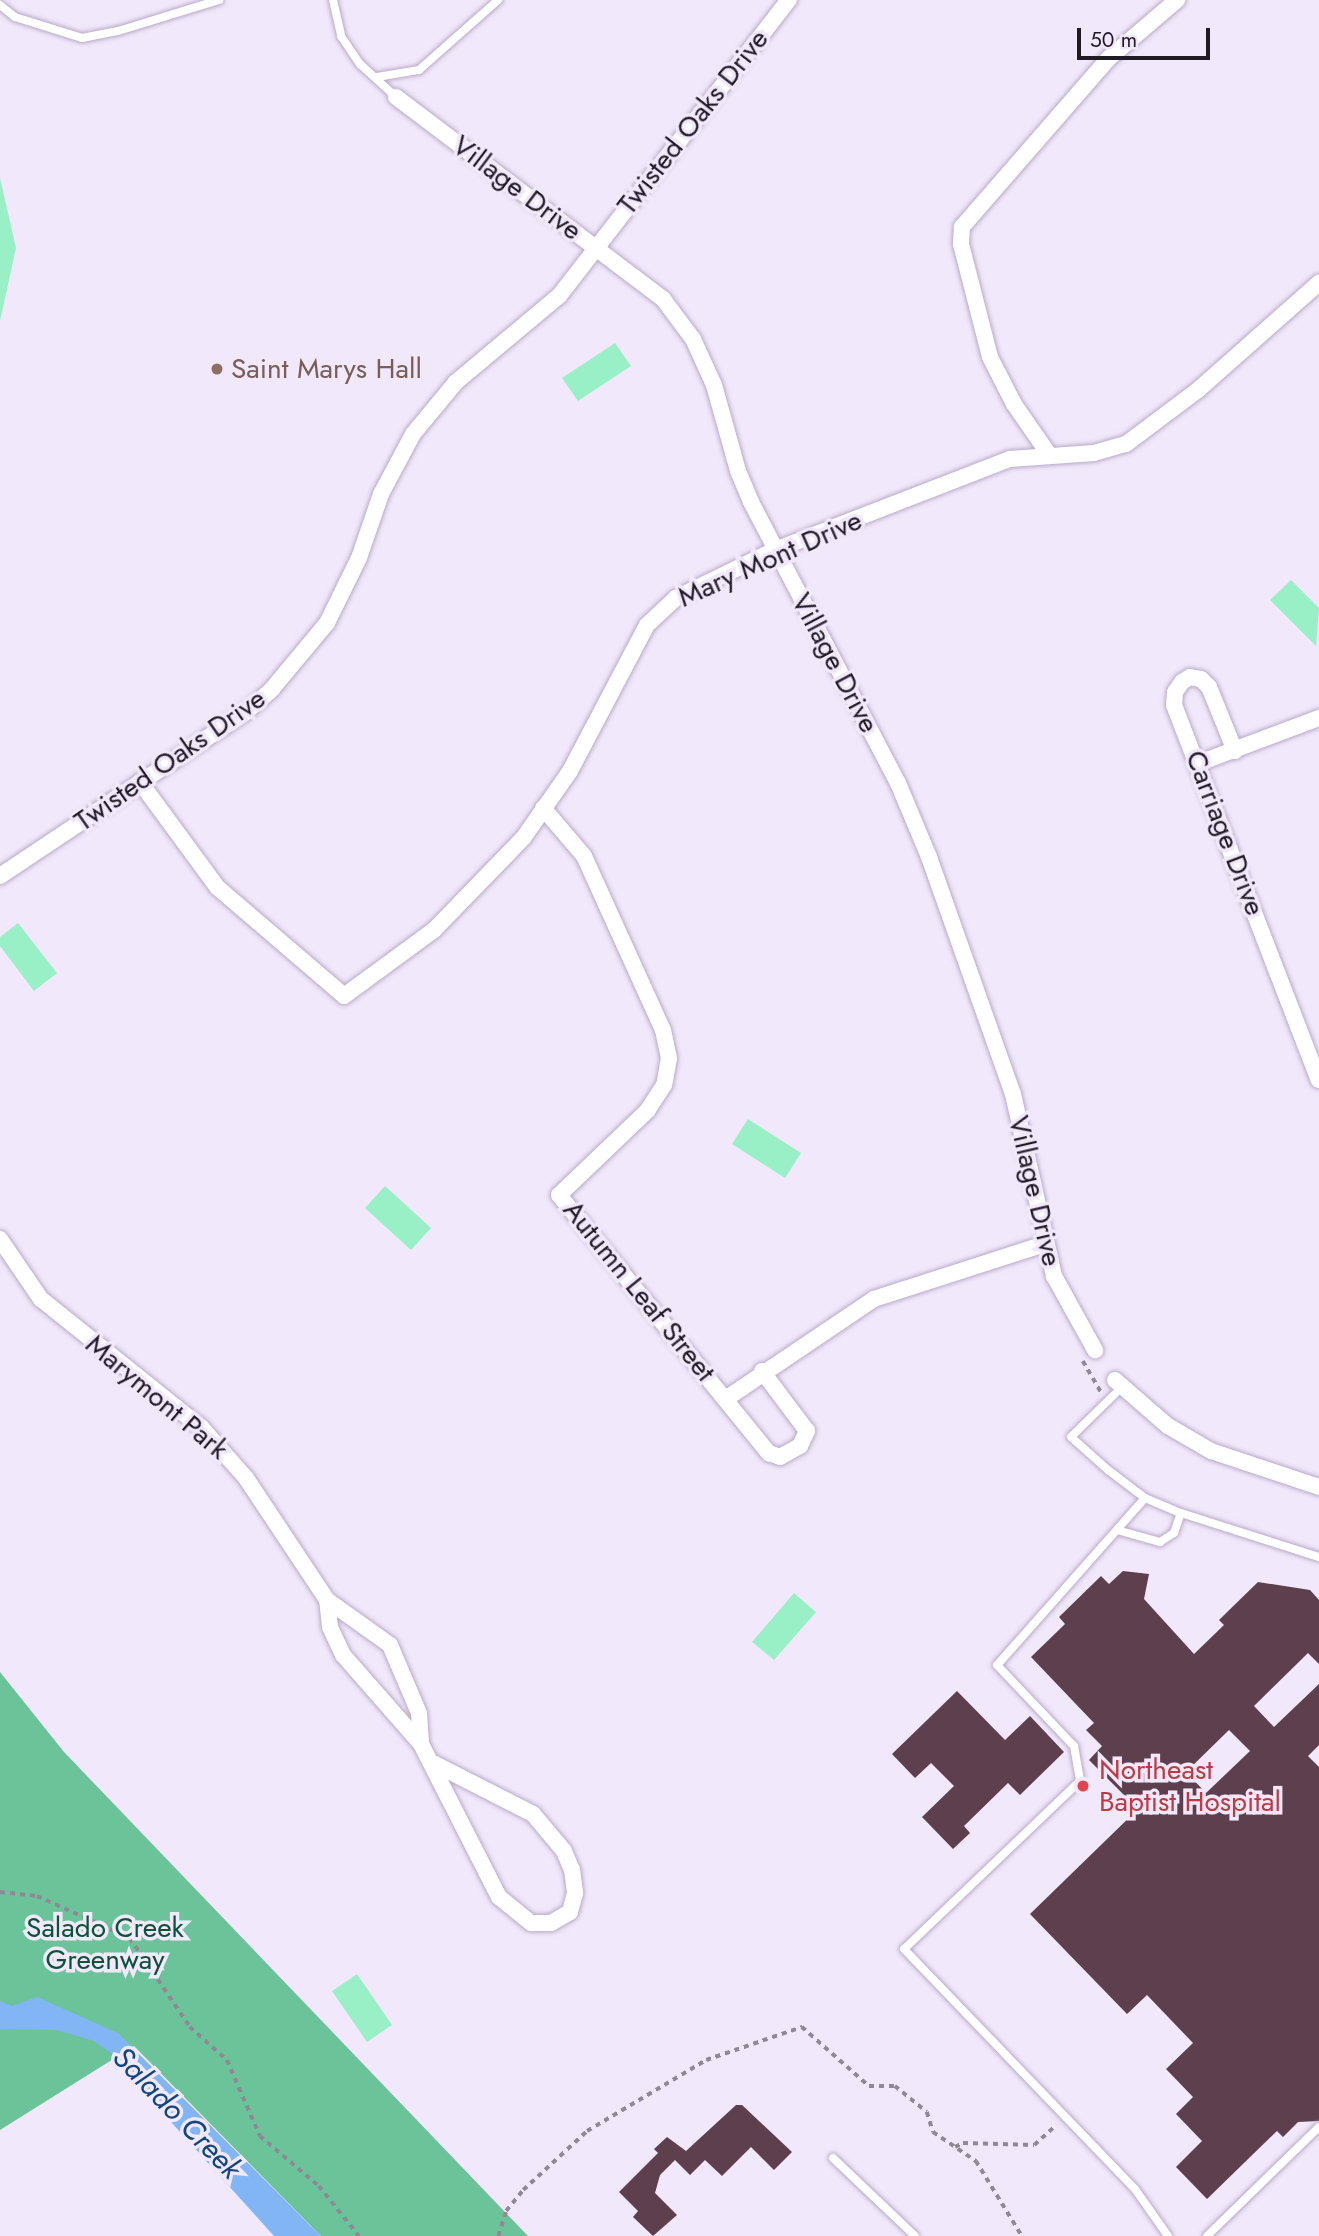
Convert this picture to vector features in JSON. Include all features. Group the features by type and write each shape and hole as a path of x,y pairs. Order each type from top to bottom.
{"street":[{"name":"Twisted Oaks Drive","path":"0,876 246,712 306,652 327,623 359,558 382,494 413,434 456,382 559,296 789,0"},
{"path":"1048,453 1014,404 990,357 961,244 962,227 1108,59 1177,0"},
{"name":"Village Drive","path":"396,97 663,299 693,339 714,386 738,471 775,550 898,783 929,857 1013,1094 1044,1244 1068,1307 1095,1350"},
{"name":"Mary Mont Drive","path":"140,782 217,887 344,996 434,930 485,881 570,771 647,625 676,598 775,550 1010,459 1048,453 1094,453 1126,444 1198,390 1319,284"},
{"name":"Carriage Drive","path":"1235,751 1209,687 1201,679 1190,677 1175,692 1174,705 1199,763 1319,1080"},
{"path":"1199,763 1319,718"},
{"name":"Autumn Leaf Street","path":"544,808 584,856 663,1030 669,1058 664,1085 648,1110 559,1195 727,1398 769,1453 780,1457 800,1447 807,1431 762,1371"},
{"name":"Marymont Park","path":"0,1239 41,1299 201,1427 231,1458 327,1600 390,1645 419,1713 421,1744"},
{"path":"727,1398 762,1371 874,1299 1044,1244"},
{"path":"1119,1384 1168,1426 1211,1451 1319,1487"},
{"name":"Marymont Park","path":"327,1600 330,1627 343,1655 421,1744 433,1763 499,1898 531,1923 551,1923 570,1912 575,1893 572,1870 564,1851 533,1814 433,1763"}],"lane":[{"path":"0,5 15,17 82,38 219,0"},
{"path":"333,0 341,36 360,64 396,97"},
{"path":"377,77 419,70 498,0"},
{"path":"1119,1384 1071,1437 1145,1498 1181,1513 1319,1557"},
{"path":"1145,1498 998,1665 1074,1746 1080,1781 904,1949 1135,2189 1168,2236"},
{"path":"1116,1530 1160,1542 1174,1533 1181,1513"},
{"path":"1207,2236 1319,2127"},
{"path":"833,2158 915,2236"}],"path":[{"path":"1095,1350 1081,1362 1097,1388 1101,1393 1119,1384"},
{"path":"0,1892 37,1896 130,1938 190,2027 227,2060 260,2136 319,2186 359,2236"},
{"path":"498,2236 506,2211 523,2190 587,2131 706,2060 802,2027 869,2086 895,2086 927,2112 933,2132 976,2161 1022,2236"},
{"path":"955,2147 1034,2145 1065,2117"}],"green space":[{"path":"0,178 16,248 0,321"},
{"path":"615,343 631,366 578,401 562,378"},
{"path":"1291,580 1319,608 1316,646 1270,600"},
{"path":"18,923 57,973 34,991 0,946 0,937"},
{"path":"748,1119 801,1153 785,1178 732,1144"},
{"path":"385,1186 431,1228 411,1250 365,1208"},
{"path":"794,1593 816,1612 774,1660 752,1642"},
{"name":"Salado Creek Greenway","path":"0,1672 64,1752 528,2236 321,2236 134,2046 0,2130"},
{"path":"357,1974 392,2025 367,2042 332,1991"}],"water":[{"name":"Salado Creek","path":"37,1997 118,2033 321,2236 274,2236 153,2102 129,2066 94,2041 57,2030 0,2029 0,2001 12,2006"}],"building":[{"path":"1123,1571 1149,1574 1144,1599 1194,1654 1224,1625 1219,1620 1258,1582 1310,1590 1319,1600 1319,1664 1308,1653 1254,1706 1274,1727 1319,1684 1319,1745 1308,1756 1319,1767 1319,2121 1298,2122 1283,2137 1277,2131 1207,2199 1176,2167 1202,2141 1176,2114 1193,2097 1166,2069 1193,2043 1147,1995 1127,2014 1030,1914 1138,1809 1089,1760 1102,1746 1086,1730 1094,1723 1031,1657 1065,1624 1059,1617 1101,1576 1109,1584","holes":["1229,1730 1250,1751 1206,1793 1186,1772"]},
{"path":"957,1691 1005,1740 1030,1716 1064,1752 1020,1795 1008,1783 964,1826 970,1833 953,1849 922,1817 954,1786 931,1763 915,1778 892,1754"},
{"path":"736,2105 742,2105 792,2152 774,2170 751,2147 722,2176 705,2160 690,2175 675,2160 660,2175 655,2193 677,2215 653,2236 633,2217 638,2211 619,2192 658,2153 654,2149 667,2137 686,2151"}],"place":[{"name":"Saint Marys Hall","path":"217,369"},
{"name":"Northeast Baptist Hospital","path":"1083,1786"}]}
